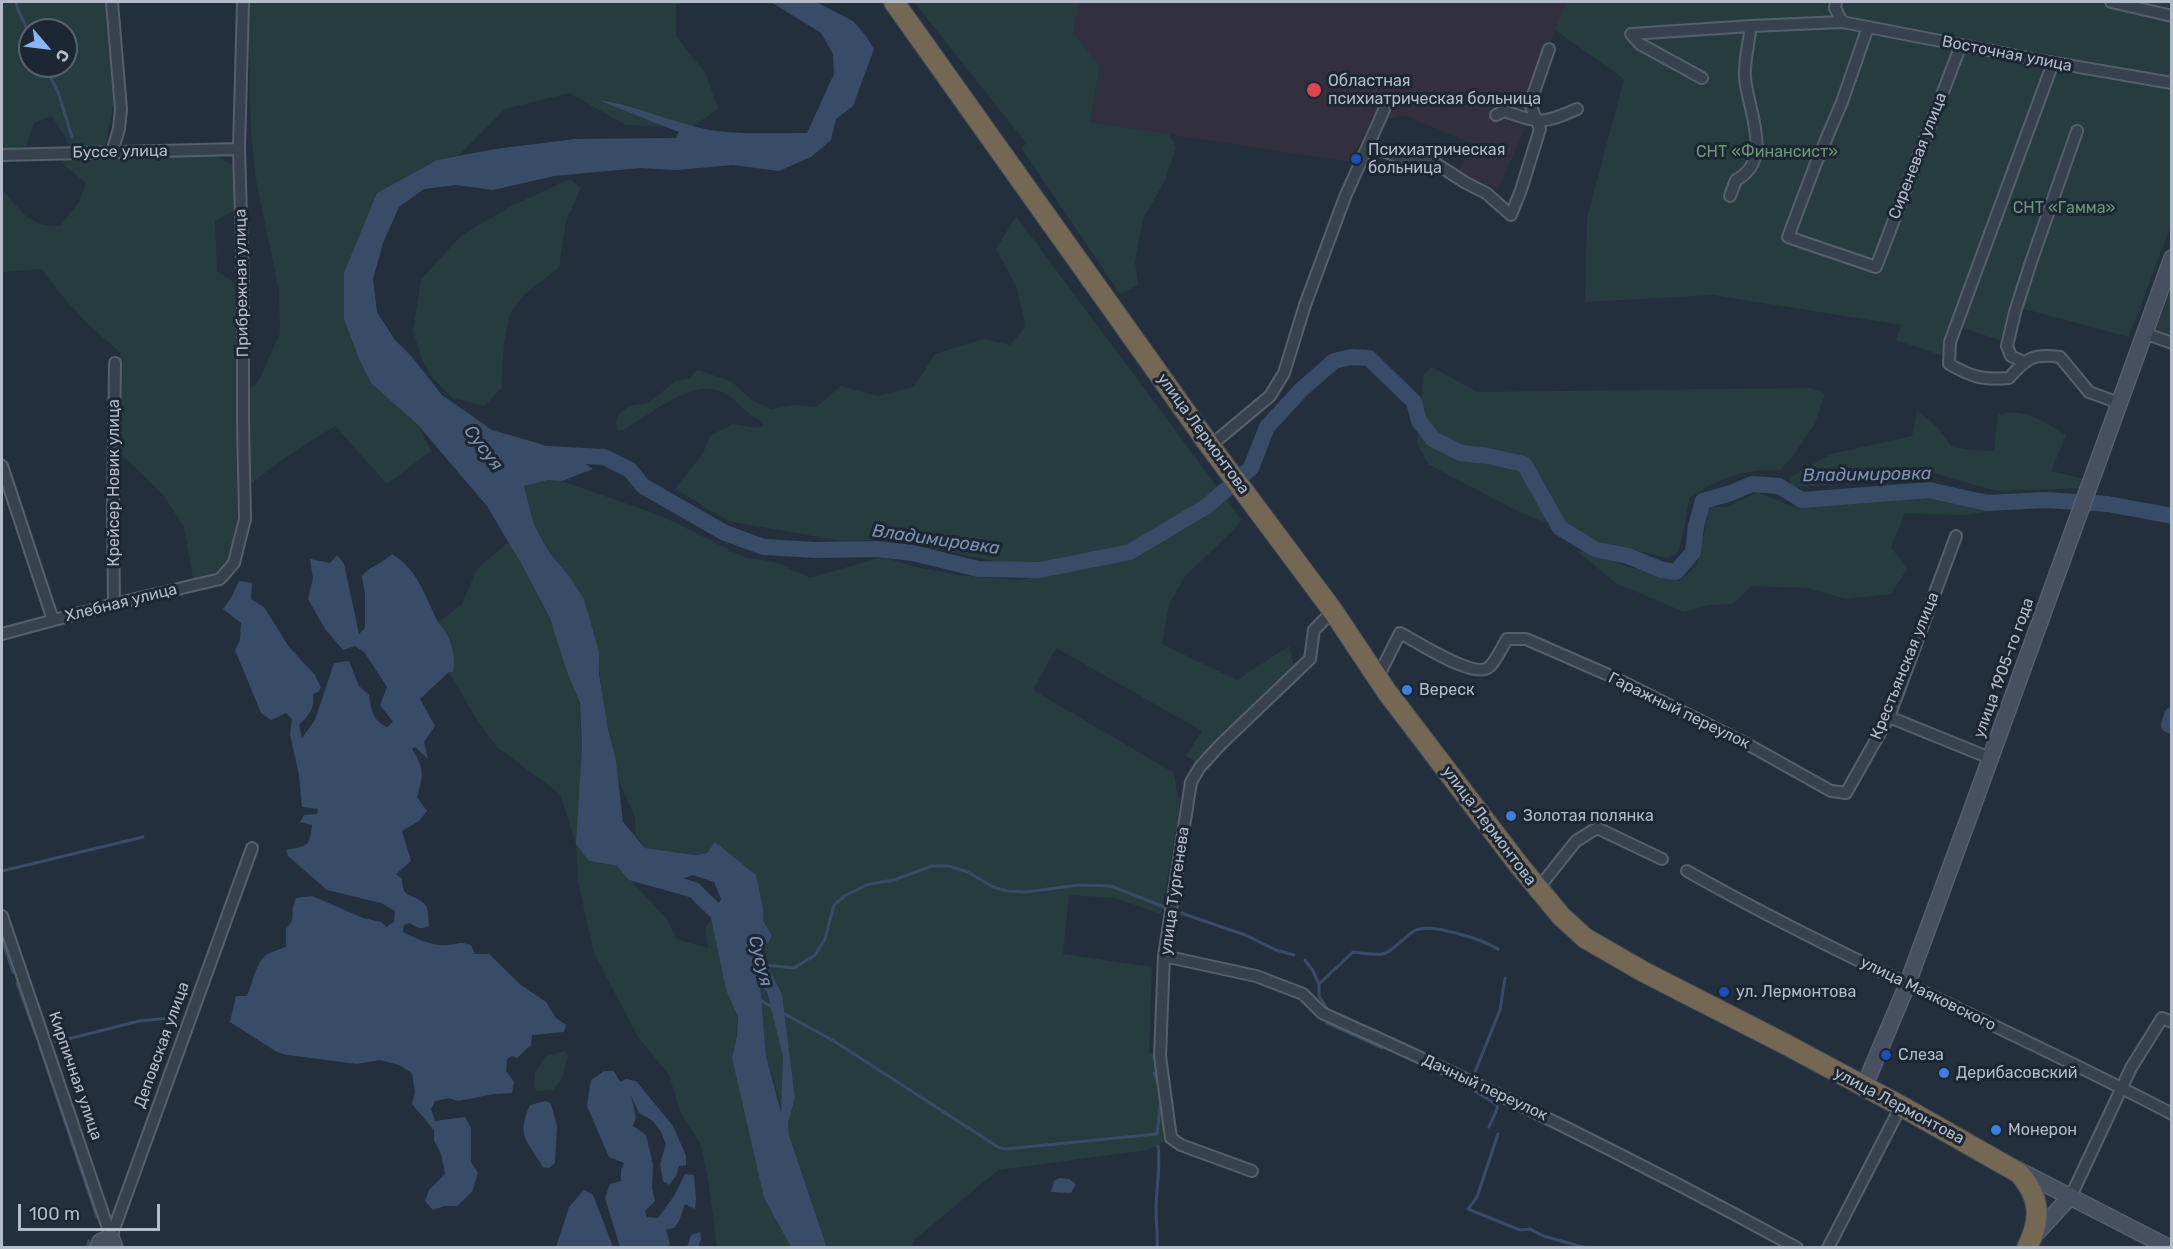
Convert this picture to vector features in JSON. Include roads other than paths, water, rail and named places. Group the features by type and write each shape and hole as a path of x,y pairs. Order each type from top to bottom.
{"highway":[{"name":"улица Лермонтова","path":"894,2 1210,446 1378,677 1538,890 1561,916 1600,948 2007,1164"},
{"path":"2007,1164 2024,1178 2034,1196 2037,1210 2036,1224 2030,1243"}],"street":[{"path":"112,2 121,109 119,129 112,152"},
{"name":"Прибрежная улица","path":"234,563 245,519 239,149 243,2"},
{"path":"1836,2 1835,8 1842,22"},
{"path":"2111,2 2172,16"},
{"name":"Восточная улица","path":"1702,78 1640,44 1631,34 1842,22 2053,63 2172,82"},
{"path":"1730,196 1737,180 1754,165 1757,149 1745,76 1751,26"},
{"name":"Сиреневая улица","path":"1868,27 1842,102 1788,237 1876,267 1961,45"},
{"path":"1368,146 1405,159 1435,163 1486,193 1510,215 1521,190 1540,129 1530,104 1549,49"},
{"path":"2053,63 1950,342 1949,364 1968,375 1987,380 2009,378 2024,362 2041,354 2060,357 2089,392 2119,403"},
{"path":"1496,115 1503,111 1538,122 1555,119 1577,109"},
{"path":"1210,446 1270,396 1284,373 1305,305 1346,197 1384,110"},
{"path":"2024,362 2011,356 2007,346 2021,292 2077,131"},
{"name":"Буссе улица","path":"2,155 239,149"},
{"name":"улица 1905-го года","path":"1864,1087 1907,985 2172,258"},
{"path":"2144,333 2172,343"},
{"name":"Крейсер Новик улица","path":"114,604 112,512 115,363"},
{"path":"2,466 53,620"},
{"name":"Крестьянская улица","path":"1846,793 1888,717 1956,536"},
{"name":"Хлебная улица","path":"2,634 220,579 234,563"},
{"name":"улица Тургенева","path":"1252,1171 1181,1145 1171,1138 1160,1056 1164,956 1191,782 1200,767 1221,744 1310,659 1314,630 1332,611"},
{"name":"Гаражный переулок","path":"1378,677 1400,633 1458,665 1479,672 1489,668 1507,639 1526,639 1613,677 1747,744 1831,791 1846,793"},
{"path":"1888,717 1990,758"},
{"path":"1538,890 1576,841 1597,828 1662,859"},
{"name":"Деповская улица","path":"98,1248 100,1242 113,1242 252,848"},
{"name":"улица Маяковского","path":"1687,872 1747,906 2172,1114"},
{"name":"Кирпичная улица","path":"2,916 113,1242"},
{"name":"Дачный переулок","path":"1164,956 1256,976 1303,994 1322,1013 1566,1126 1797,1248"},
{"path":"2030,1243 2071,1196 2122,1088 2167,1020"},
{"path":"1828,1248 1901,1106"},
{"name":"улица Лермонтова","path":"2007,1164 2170,1248"}],"water":[{"path":"771,2 816,2 853,21 874,49 853,106 836,119 831,140 811,157 779,171 733,165 676,170 640,168 554,176 493,190 456,185 424,189 399,207 383,243 373,279 377,312 395,340 412,357 442,395 492,430 572,455 593,469 562,481 548,480 524,486 534,525 549,552 570,577 584,599 599,652 599,675 616,761 623,822 645,848 695,855 707,853 715,842 756,875 763,908 763,921 772,936 761,954 782,994 795,1098 788,1123 789,1135 827,1248 791,1247 764,1198 732,1058 738,1017 726,990 711,918 721,899 714,882 693,875 657,888 629,880 617,866 589,861 576,844 582,746 580,703 566,669 550,618 487,506 418,425 371,383 344,319 344,273 377,193 437,160 495,149 575,139 676,138 679,132 598,100 716,131 807,133 834,74 833,54 821,33","holes":["760,983 767,992 783,1057 781,1112 766,1056"]},
{"path":"392,554 408,567 419,583 437,620 450,640 454,662 453,672 449,672 420,699 435,726 424,742 428,759 415,747 412,749 422,772 417,797 427,811 419,821 402,831 411,861 396,874 402,879 404,891 422,901 426,906 429,926 419,928 410,923 404,925 403,932 436,945 467,944 471,945 475,954 489,954 521,985 546,1002 556,1018 566,1025 564,1032 532,1035 531,1045 517,1058 512,1056 507,1059 506,1071 514,1082 512,1093 458,1101 449,1098 435,1101 431,1109 435,1121 465,1117 471,1128 471,1162 478,1173 472,1192 457,1206 444,1206 433,1210 425,1201 429,1190 445,1174 441,1154 434,1140 434,1130 412,1104 415,1092 412,1073 399,1065 380,1060 357,1064 287,1055 277,1052 230,1022 236,996 247,996 260,961 268,954 286,947 286,929 292,921 296,898 312,896 363,918 381,922 386,927 394,922 395,911 381,903 327,890 288,856 286,850 303,846 308,842 312,825 300,822 304,815 317,814 318,809 302,807 299,775 290,734 292,719 286,713 271,720 261,713 235,650 240,640 241,623 223,609 239,581 252,583 251,599 264,607 289,647 315,675 321,688 313,694 310,711 299,725 302,738 315,720 334,663 349,661 359,686 369,695 376,718 387,727 393,722 380,705 387,687 365,653 355,646 343,650 325,629 308,599 313,578 310,559 330,563 337,555 344,564 359,634 365,628 365,594 362,576"},
{"path":"604,1071 614,1071 620,1082 626,1079 636,1081 673,1126 686,1156 686,1165 679,1166 676,1176 669,1185 663,1181 660,1164 666,1144 653,1121 639,1113 631,1096 636,1117 633,1126 646,1135 653,1165 652,1188 655,1201 645,1211 647,1217 658,1218 674,1196 685,1174 694,1175 695,1209 685,1204 674,1228 666,1229 670,1244 668,1247 620,1247 605,1198 610,1184 621,1181 621,1170 624,1163 609,1157 587,1106 591,1080"},
{"path":"546,1101 551,1104 557,1126 555,1163 549,1168 543,1167 528,1144 524,1131 530,1105"},
{"path":"1059,1178 1069,1179 1076,1184 1071,1193 1051,1192 1054,1181"},
{"path":"584,1190 593,1195 613,1247 556,1247 569,1207"},
{"path":"700,1232 701,1239 698,1247 685,1247 691,1235"}],"waterway":[{"path":"16,2 22,18"},
{"path":"51,78 58,92 72,137"},
{"name":"Владимировка","path":"547,454 604,457 630,470 643,486 725,533 764,547 816,550 877,549 913,553 978,569 1040,570 1130,552 1207,506 1251,468 1267,427 1301,390 1334,361 1351,357 1369,358 1414,402 1419,421 1433,439 1461,453 1524,464 1560,528 1595,549 1628,556 1662,570 1676,572 1693,552 1696,526 1703,501 1752,484 1779,486 1802,500 1929,490 1987,503 2045,500 2108,504 2172,516"},
{"name":"Владимировка","path":"2172,715 2169,725 2172,726"},
{"path":"2,871 143,837"},
{"path":"765,965 794,968 815,955 825,939 834,905 846,895 869,884 894,880 932,866 949,866 968,872 993,887 1007,891 1026,892 1078,885 1111,886 1167,908"},
{"name":"Сусуя","path":"649,877 694,890 730,925"},
{"path":"1181,913 1294,955"},
{"path":"1319,984 1353,952 1386,953 1412,932 1424,928 1458,934 1498,949"},
{"path":"2,939 13,972"},
{"path":"1305,960 1319,984 1319,996 1328,1010"},
{"path":"1473,1077 1500,1010 1505,978"},
{"path":"17,983 37,1038"},
{"path":"757,998 772,1007"},
{"path":"783,1013 834,1041 998,1147 1006,1149 1157,1134 1161,1098"},
{"path":"56,1042 139,1021 170,1018"},
{"path":"1327,1023 1382,1048"},
{"path":"39,1044 97,1217"},
{"path":"1154,1073 1160,1089"},
{"path":"1475,1091 1497,1105 1489,1127"},
{"path":"1498,1134 1477,1197 1468,1209 1520,1230 1530,1229 1543,1236 1587,1248"},
{"path":"1157,1248 1158,1146"},
{"path":"87,1248 89,1241"}],"place":[{"name":"Областная психиатрическая больница","path":"1314,90"},
{"name":"Психиатрическая больница","path":"1356,159"},
{"name":"Вереск","path":"1407,690"},
{"name":"Золотая полянка","path":"1511,816"},
{"name":"ул. Лермонтова","path":"1724,992"},
{"name":"Слеза","path":"1886,1055"},
{"name":"Дерибасовский","path":"1944,1073"},
{"name":"Монерон","path":"1996,1130"}],"park label":[{"name":"СНТ «Финансист»","path":"1767,152"},
{"name":"СНТ «Гамма»","path":"2064,208"}]}
